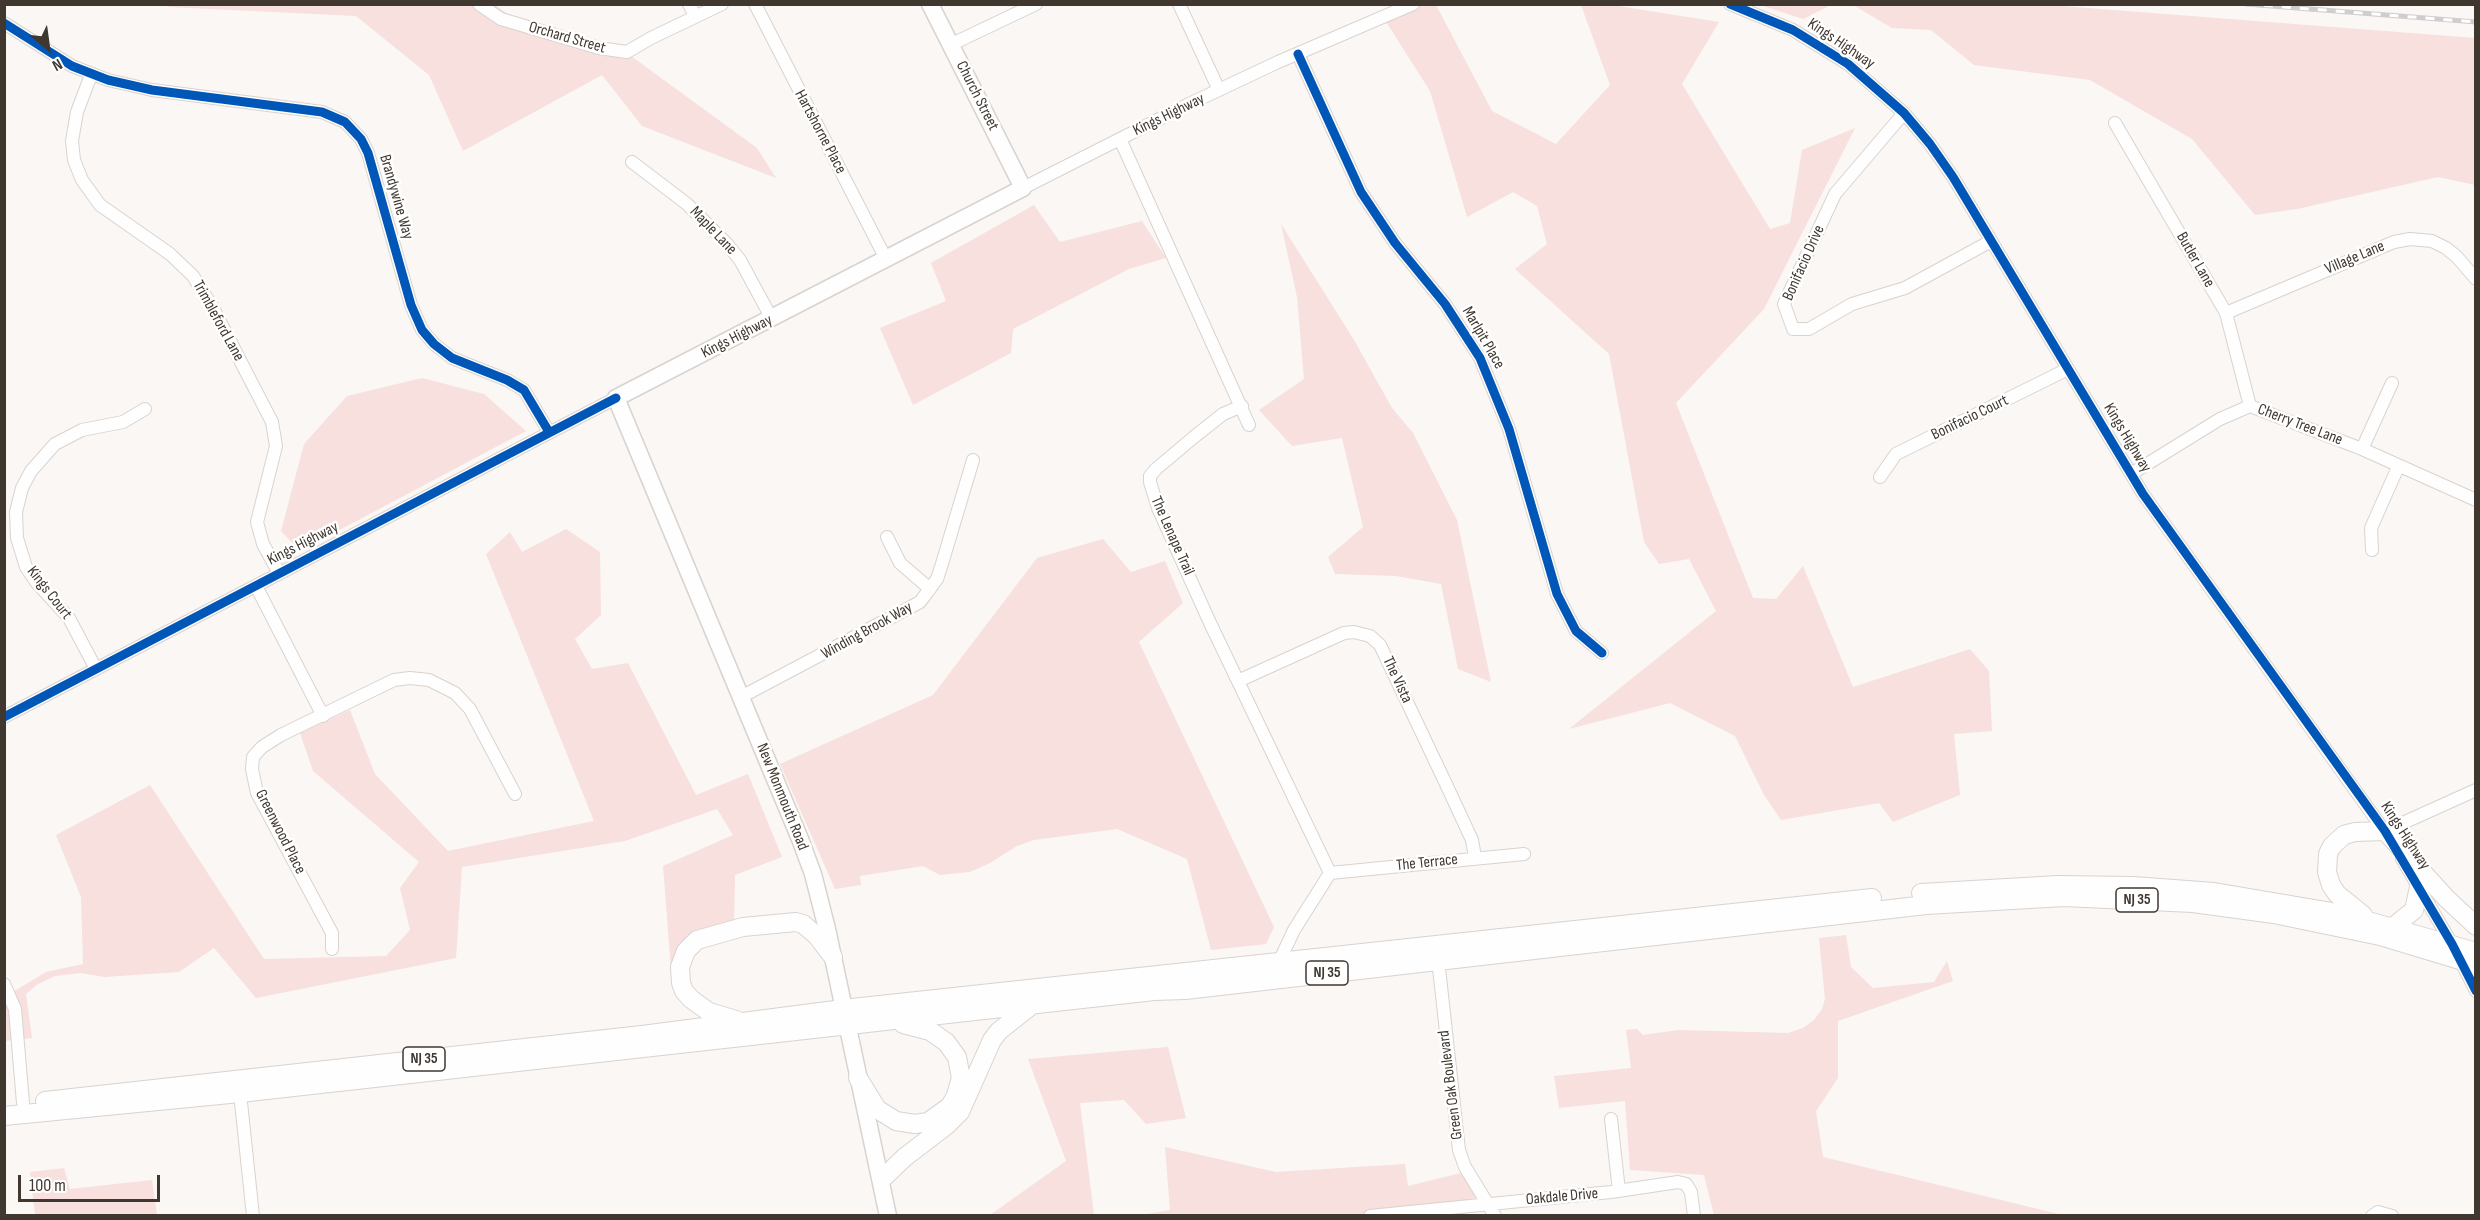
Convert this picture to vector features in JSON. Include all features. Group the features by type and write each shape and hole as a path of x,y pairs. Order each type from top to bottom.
{"highway":[{"path":"2371,921 2337,894 2331,885 2326,863 2332,846 2344,835 2355,832 2385,831 2475,926"},
{"name":"NJ 35","path":"4,1116 240,1093 1279,962 1870,898 2023,886 2133,886 2214,892 2304,906 2371,921 2452,944 2471,959"},
{"path":"2393,927 2414,910 2420,887"},
{"name":"NJ 35","path":"4,1105 743,1022 844,1017 893,1021 1154,991 1185,990 1438,959 1808,920 1926,904 2078,897 2193,903 2274,914 2380,936 2471,959"},
{"path":"743,1022 709,1012 684,991 680,967 686,951 697,940 743,927 796,922 803,924 817,936 833,957"},
{"path":"882,1179 905,1156 960,1113 992,1040 999,1031 1032,1005"},
{"path":"858,1078 877,1109 896,1121 907,1124 928,1122 937,1118 955,1098 961,1078 960,1067 952,1048 930,1031 893,1021"}],"main road":[{"name":"Church Street","path":"930,4 1023,188"},
{"name":"Kings Highway","path":"616,398 1023,188"},
{"name":"New Monmouth Road","path":"616,398 810,866 833,957 888,1215"}],"street":[{"name":"Orchard Street","path":"479,4 501,19 615,52 634,50 651,38 722,4"},
{"path":"689,4 695,16"},
{"name":"Hartshorne Place","path":"755,4 886,260"},
{"path":"950,45 1036,4"},
{"path":"1179,4 1219,90"},
{"name":"Kings Highway","path":"1023,188 1219,90 1413,4"},
{"name":"Kings Highway","path":"1730,4 1762,16 1820,45 1869,81 1904,113 1930,144 1953,177 2131,474 2167,528 2385,831 2452,944"},
{"name":"Brandywine Way","path":"4,23 40,48 91,75 152,90 322,112 345,122 361,139 368,153 411,305 422,330 434,344 452,358 507,380 524,390 549,432"},
{"name":"Marlpit Place","path":"1298,54 1361,192 1395,243 1445,304 1480,358 1509,429 1557,594 1576,631 1602,653"},
{"name":"Trimbleford Lane","path":"91,75 77,112 72,141 74,160 82,180 100,205 170,254 193,276 213,308 272,422 276,446 257,522 263,544 279,573"},
{"name":"Bonifacio Drive","path":"1904,113 1835,194 1784,304 1793,328 1809,329 1852,304 1905,288 1990,241"},
{"name":"Butler Lane","path":"2115,123 2226,313 2250,406"},
{"path":"1120,139 1249,425"},
{"name":"Maple Lane","path":"632,162 687,204 728,245 740,260 772,319"},
{"name":"Village Lane","path":"2226,313 2394,242 2410,239 2432,241 2446,248 2457,257 2475,279"},
{"name":"Bonifacio Court","path":"1880,477 1896,454 2068,369"},
{"path":"2362,448 2392,383"},
{"name":"Kings Highway","path":"4,717 616,398"},
{"name":"The Lenape Trail","path":"1242,406 1223,414 1179,450 1153,472 1150,482 1158,508 1302,820 1330,873"},
{"name":"Cherry Tree Lane","path":"2131,474 2220,419 2250,406 2362,448 2398,467 2475,500"},
{"name":"Kings Court","path":"96,669 69,618 37,583 26,567 17,538 16,512 22,488 31,471 55,444 82,430 123,422 145,408"},
{"name":"Winding Brook Way","path":"741,697 911,609 920,602 930,589 941,567 973,460"},
{"path":"2372,550 2371,528 2398,467"},
{"path":"887,537 900,563 930,589"},
{"path":"256,586 323,716"},
{"name":"The Vista","path":"1238,681 1344,633 1361,632 1370,636 1380,645 1446,784 1472,840 1474,857"},
{"name":"Greenwood Place","path":"332,949 332,933 257,793 252,769 254,757 262,747 374,688 399,678 436,682 455,693 470,709 515,794"},
{"path":"2385,831 2475,790"},
{"name":"The Terrace","path":"1330,873 1445,863 1474,857 1524,854"},
{"path":"1279,962 1294,930 1330,873"},
{"name":"Green Oak Boulevard","path":"1438,959 1456,1136 1465,1167 1495,1215"},
{"path":"2471,959 2475,991"},
{"path":"4,984 15,1009 23,1103"},
{"path":"240,1093 253,1215"},
{"path":"1611,1119 1615,1192"},
{"name":"Oakdale Drive","path":"1372,1215 1615,1192 1678,1182 1686,1184 1691,1192 1694,1215"},
{"path":"2372,1215 2378,1212 2392,1215"}],"shaded area":[{"path":"163,5 495,5 530,30 620,48 757,148 776,178 642,126 602,75 463,151 429,75 356,16"},
{"path":"1415,5 1436,5 1492,111 1556,144 1610,85 1581,5 1612,5 1719,22 1682,84 1770,229 1790,223 1802,150 1855,128 1764,309 1676,403 1753,598 1776,599 1803,566 1853,687 1970,649 1989,671 1992,731 1954,734 1960,795 1893,822 1879,803 1781,820 1764,795 1735,736 1670,703 1569,729 1716,611 1689,559 1659,564 1644,542 1609,354 1515,269 1547,244 1537,206 1513,192 1467,217 1430,91 1383,17"},
{"path":"1760,5 1831,5 1803,19"},
{"path":"1853,5 2049,5 2475,38 2475,185 2438,177 2297,209 2255,215 2192,139 2090,80 1974,65 1931,30 1892,28"},
{"path":"1034,205 1060,242 1142,221 1166,258 1129,269 1013,329 1011,353 913,405 880,328 946,301 931,263"},
{"path":"1281,224 1354,340 1392,408 1413,433 1457,520 1491,682 1458,669 1441,584 1396,576 1335,574 1328,557 1363,527 1342,438 1292,446 1259,410 1304,379 1297,297"},
{"path":"422,378 484,394 526,431 300,551 281,531 304,444 347,396"},
{"path":"566,529 600,552 601,615 575,639 592,669 628,663 696,795 748,774 782,857 735,875 734,926 671,970 663,866 733,835 717,809 625,841 462,867 456,958 256,998 214,948 179,972 104,977 81,973 55,976 38,984 26,994 32,1038 5,1041 4,990 8,995 46,972 83,964 81,897 56,835 150,785 264,959 386,956 410,930 400,888 419,862 313,771 300,733 350,710 375,774 448,851 594,821 486,554 510,532 522,552"},
{"path":"1103,539 1131,572 1165,561 1183,603 1139,642 1274,927 1266,944 1211,950 1187,859 1117,829 1034,840 1017,846 990,863 970,872 940,875 923,866 860,876 861,885 835,889 780,764 933,695 1037,558"},
{"path":"1846,935 1851,967 1873,988 1934,982 1947,961 1953,981 1838,1021 1838,1078 1816,1111 1823,1157 2063,1215 1714,1215 1704,1175 1630,1170 1625,1101 1559,1108 1554,1076 1631,1068 1626,1030 1637,1029 1643,1035 1679,1030 1788,1033 1803,1028 1814,1020 1822,1009 1825,999 1819,938"},
{"path":"1168,1047 1186,1118 1146,1124 1124,1100 1080,1103 1094,1215 990,1215 1066,1161 1028,1059"},
{"path":"1165,1147 1276,1172 1405,1164 1408,1186 1461,1173 1478,1197 1397,1216 1136,1216 1170,1210"},
{"path":"64,1168 70,1189 152,1180 157,1215 35,1215 30,1172"}],"railway":[{"path":"2246,4 2476,22"}],"cycle path":[{"path":"1730,4 1793,30 1848,64 1904,113 1930,144 1953,177 2143,494 2385,831 2452,944 2476,991"},
{"path":"4,23 72,66 108,80 152,90 322,112 345,122 361,139 368,153 411,305 422,330 434,344 452,358 507,380 524,390 549,432"},
{"path":"1298,54 1361,192 1395,243 1445,304 1480,358 1509,429 1557,594 1576,631 1602,653"},
{"path":"4,717 616,398"}]}
